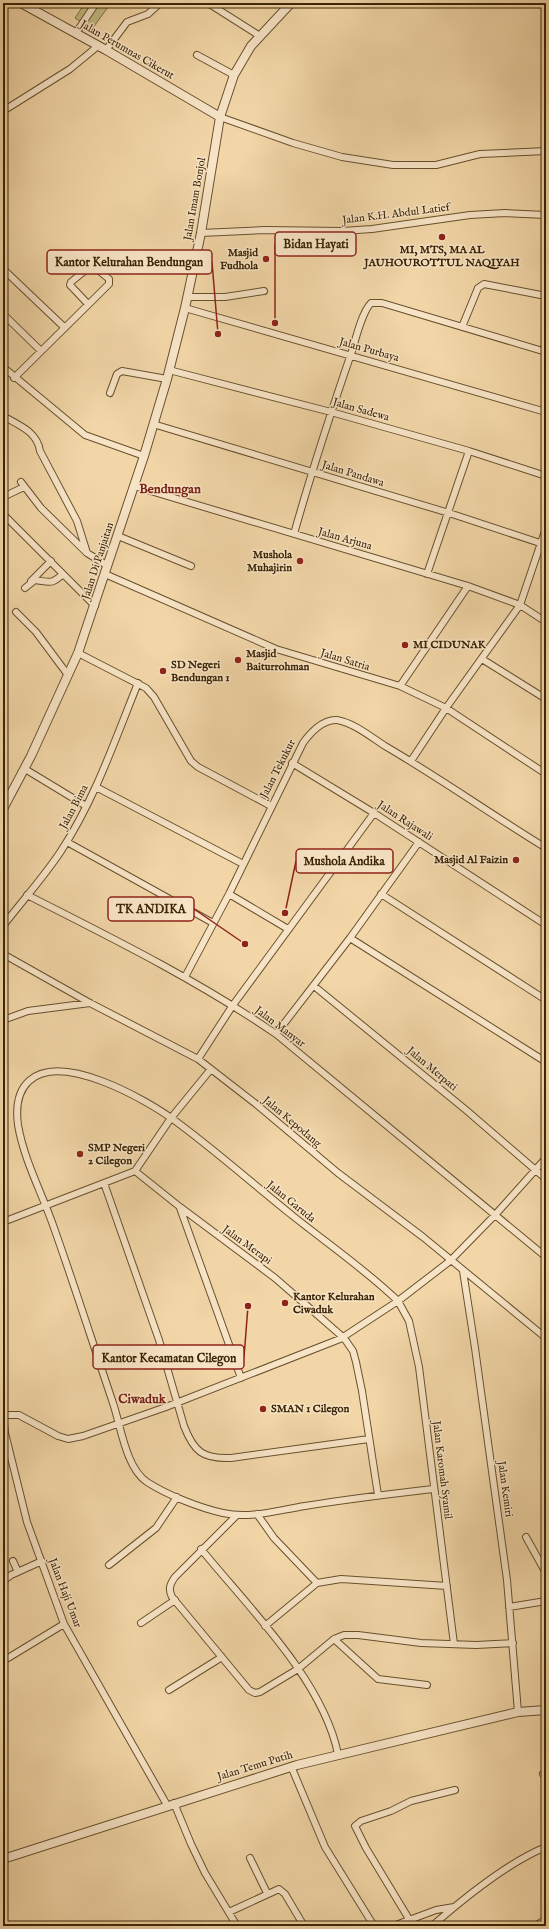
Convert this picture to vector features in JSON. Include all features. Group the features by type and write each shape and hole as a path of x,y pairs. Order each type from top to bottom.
{"street":[{"name":"Jalan Perumnas Cikerut","path":"21,3 106,50 220,118"},
{"path":"76,33 96,3"},
{"path":"106,50 127,22 148,14 160,3"},
{"path":"208,3 260,36"},
{"name":"Jalan Imam Bonjol","path":"185,308 220,118 234,75 244,57 260,36 291,3"},
{"path":"3,111 62,75 98,46"},
{"path":"197,55 234,75"},
{"path":"220,118 293,143 342,157 393,165 436,165 480,154 546,151"},
{"name":"Jalan K.H. Abdul Latief","path":"200,233 265,230 342,231 372,229 470,215 505,213 546,215"},
{"path":"14,378 64,327 88,304 110,282 92,265 71,282 70,285 88,304"},
{"path":"3,269 64,327"},
{"path":"462,327 478,288 484,284 546,296"},
{"path":"188,297 225,297 264,291"},
{"path":"294,534 331,412 368,306 375,302 544,351 546,343"},
{"name":"Jalan Purbaya","path":"185,308 546,412"},
{"name":"Jalan Di Panjaitan","path":"3,809 25,769 78,653 144,456 167,379 185,308"},
{"path":"3,314 41,351"},
{"path":"3,367 14,378 85,435 144,456"},
{"name":"Jalan Sadewa","path":"169,370 331,412 469,451 546,476"},
{"path":"110,393 113,380 120,372 167,379"},
{"path":"3,416 28,430 37,441 40,451 77,521 87,552"},
{"name":"Jalan Pandawa","path":"153,424 449,513 544,544"},
{"path":"427,574 469,451"},
{"name":"Jalan Satria","path":"3,497 22,484 55,523 107,570 276,649 400,686 446,708 546,774"},
{"name":"Jalan Arjuna","path":"134,486 468,586 520,605 546,622"},
{"path":"3,514 95,606"},
{"path":"412,762 446,708 520,605 544,544 546,528"},
{"path":"118,536 191,566"},
{"path":"25,588 51,561"},
{"path":"32,581 50,583 63,574"},
{"path":"400,686 468,586"},
{"path":"16,612 36,632 68,675"},
{"path":"78,653 146,688 154,697 191,761 198,767 271,806"},
{"path":"482,659 546,699"},
{"name":"Jalan Bima","path":"3,926 44,875 67,842 96,787 138,683"},
{"name":"Jalan Tekukur","path":"185,977 292,764 308,736 328,721 335,720 346,723 412,762 546,848"},
{"name":"Jalan Rajawali","path":"292,764 374,813 546,924"},
{"path":"25,769 86,806"},
{"path":"96,787 243,864"},
{"path":"198,1059 233,1005 374,813"},
{"path":"67,842 213,923"},
{"path":"276,1034 350,938 419,842"},
{"path":"228,894 288,929"},
{"path":"382,894 546,1000"},
{"name":"Jalan Manyar","path":"27,895 185,977 233,1005 276,1034 546,1257"},
{"path":"350,938 546,1062"},
{"name":"Jalan Kepodang","path":"3,954 90,1003 198,1059 338,1173 423,1237 546,1338"},
{"name":"Jalan Merpati","path":"314,986 466,1110 546,1179"},
{"path":"3,1020 24,1012 90,1003"},
{"path":"3,1222 135,1171 171,1118 211,1069"},
{"name":"Jalan Garuda","path":"398,1301 171,1118 97,1078 65,1072 46,1072 34,1077 21,1091 18,1121 22,1145 45,1206 120,1423 134,1469 147,1482 177,1497 223,1513 237,1515 258,1514 378,1495 433,1489"},
{"path":"3,1415 19,1415 58,1436 68,1439 83,1436 177,1403 344,1338 398,1301 450,1260 495,1215 546,1158"},
{"name":"Jalan Merapi","path":"135,1171 180,1207 275,1278 344,1338 353,1352 356,1362 378,1495"},
{"path":"104,1183 159,1340 189,1439 195,1448 211,1457 231,1458 369,1439"},
{"path":"180,1207 240,1378"},
{"name":"Jalan Kemiri","path":"463,1271 495,1486 513,1643 518,1712"},
{"name":"Jalan Karomah Syamil","path":"398,1301 409,1320 419,1367 433,1489 454,1644"},
{"name":"Jalan Haji Umar","path":"3,1415 5,1433 27,1522 64,1624 171,1804 209,1879 237,1926"},
{"path":"109,1565 156,1528 177,1497"},
{"path":"258,1514 274,1538 317,1583"},
{"path":"237,1515 201,1549 171,1583 170,1591 175,1600 222,1658 249,1690 255,1693 260,1692 298,1669 334,1639 344,1635 358,1635 421,1643 513,1643"},
{"path":"526,1537 546,1573"},
{"path":"201,1549 265,1626 298,1669 330,1727 338,1754"},
{"path":"13,1561 18,1572"},
{"path":"3,1581 42,1561"},
{"path":"265,1626 317,1583 348,1580 447,1586"},
{"path":"140,1623 175,1600"},
{"path":"509,1606 546,1601"},
{"path":"8,1658 64,1624"},
{"path":"334,1639 376,1678 381,1680 427,1685"},
{"path":"169,1690 222,1658"},
{"name":"Jalan Temu Putih","path":"3,1859 291,1766 518,1712 546,1710"},
{"path":"291,1766 325,1847 374,1926"},
{"path":"409,1919 355,1826 361,1821 391,1811 411,1802 455,1790"},
{"path":"432,1926 454,1907 516,1863 546,1847"},
{"path":"250,1858 267,1893"},
{"path":"229,1912 276,1889 282,1890 304,1926"},
{"path":"393,1926 436,1910 454,1907"},
{"path":"535,1926 546,1919"}],"shaded area":[{"path":"85,3 111,3 92,29 75,18"}],"place":[{"name":"MI, MTS, MA AL JAUHOUROTTUL NAQIYAH","path":"442,237"},
{"name":"Masjid Fudhola","path":"266,259"},
{"name":"Bidan Hayati","path":"275,323"},
{"name":"Kantor Kelurahan Bendungan","path":"218,334"},
{"name":"Mushola Muhajirin","path":"300,561"},
{"name":"MI CIDUNAK","path":"405,645"},
{"name":"Masjid Baiturrohman","path":"238,660"},
{"name":"SD Negeri Bendungan 1","path":"163,671"},
{"name":"Masjid Al Faizin","path":"516,860"},
{"name":"Mushola Andika","path":"285,913"},
{"name":"TK ANDIKA","path":"245,944"},
{"name":"SMP Negeri 2 Cilegon","path":"80,1154"},
{"name":"Kantor Kelurahan Ciwaduk","path":"285,1303"},
{"name":"Kantor Kecamatan Cilegon","path":"248,1306"},
{"name":"SMAN 1 Cilegon","path":"263,1409"}],"district":[{"name":"Bendungan","path":"170,489"},
{"name":"Ciwaduk","path":"142,1399"}]}
